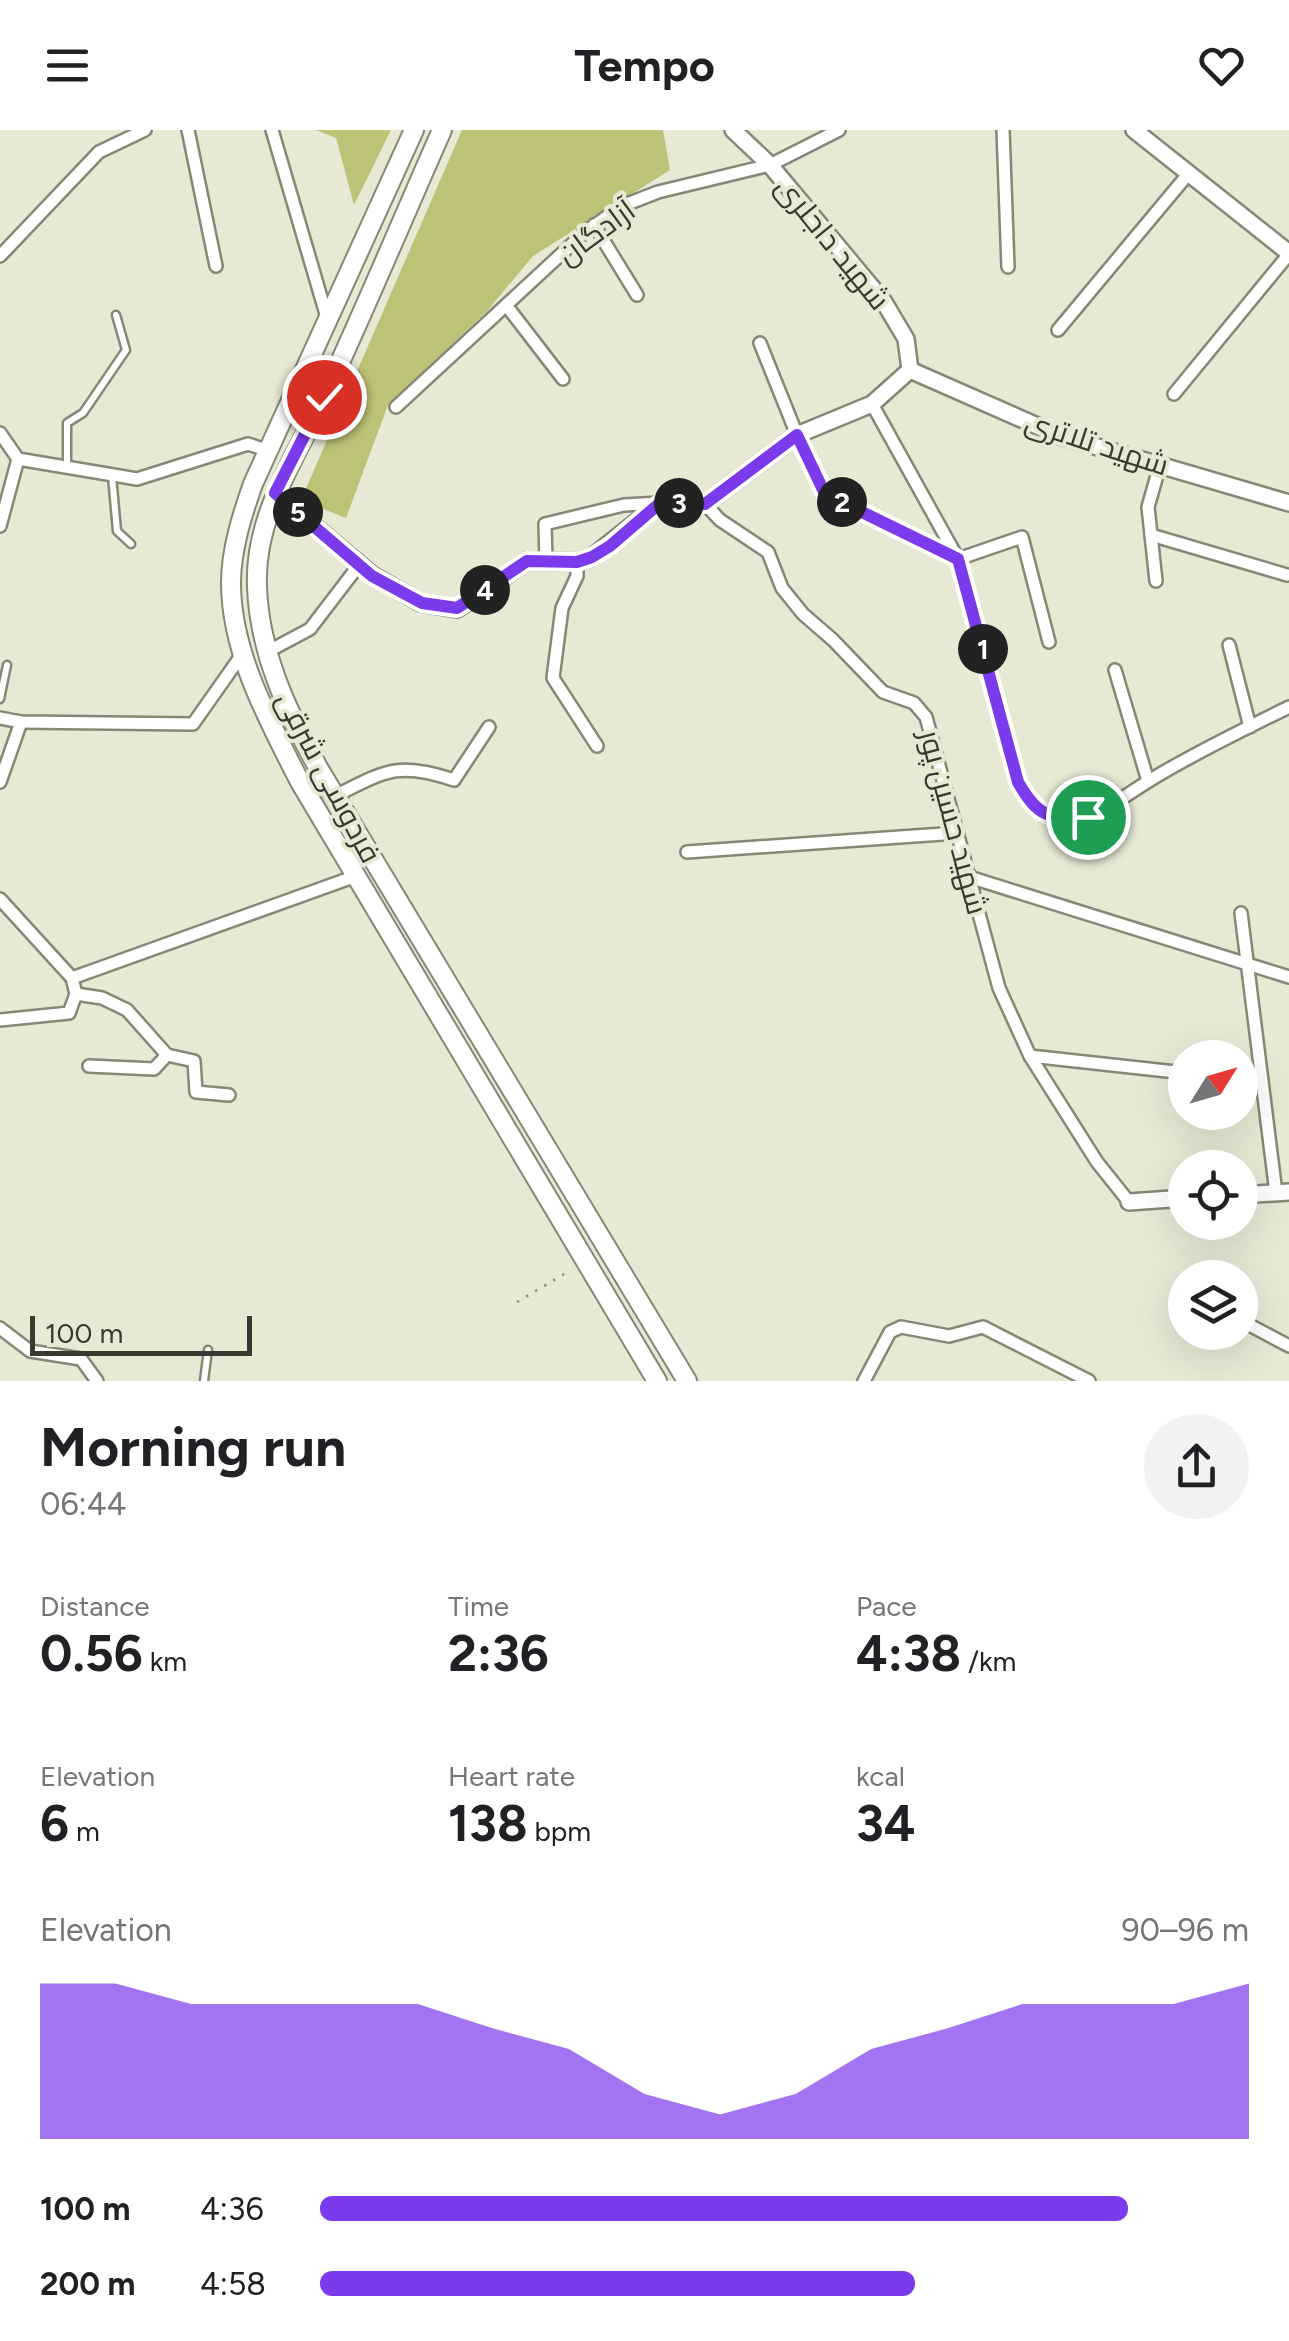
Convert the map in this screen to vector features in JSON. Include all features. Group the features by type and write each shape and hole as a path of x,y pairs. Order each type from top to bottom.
{"main road":[{"name":"فردوسی شرقی","path":"414,130 268,450 239,524 231,583 243,653 268,720 300,782 656,1381"},
{"name":"فردوسی شرقی","path":"441,130 324,397 275,493 264,530 256,583 262,636 287,711 334,796 687,1381"}],"street":[{"path":"0,256 99,152 145,130"},
{"path":"188,130 216,266"},
{"path":"272,130 328,320"},
{"name":"شهید داجلری","path":"732,130 770,165 884,302 906,338 910,370"},
{"name":"آزادگان","path":"396,407 594,226 622,206 658,192 770,165 839,130"},
{"path":"1004,130 1008,266"},
{"path":"1134,130 1289,254 1174,394"},
{"path":"1058,330 1188,173"},
{"path":"594,226 636,295"},
{"path":"506,305 563,379"},
{"path":"760,342 825,494 958,559 1022,537 1049,642"},
{"path":"546,561 545,524 624,506 705,504 797,435 872,404 910,370"},
{"name":"شهید تلاتری","path":"910,370 1060,436 1289,503"},
{"path":"872,404 958,559 1018,782 1037,810 1060,819 1088,817 1289,707"},
{"path":"0,433 18,459 137,479 248,444 268,450"},
{"path":"0,526 18,459"},
{"path":"1156,582 1148,507 1160,465"},
{"path":"275,493 372,576 422,603 457,608 527,561 577,562 610,546 660,503"},
{"name":"شهید حسین پور","path":"705,504 720,520 768,552 782,588 803,614 883,692 914,703 926,717 999,988 1030,1056 1097,1162 1129,1202"},
{"path":"1151,535 1287,575"},
{"path":"577,562 577,576 562,608 553,678 596,746"},
{"path":"267,652 310,630 359,565"},
{"path":"1229,645 1250,727"},
{"path":"0,718 21,722 193,724 243,653"},
{"path":"1115,670 1148,781"},
{"path":"0,782 21,722"},
{"path":"334,796 382,773 420,769 454,780 489,727"},
{"path":"687,852 957,833"},
{"path":"72,978 356,876"},
{"path":"968,877 1289,977"},
{"path":"0,899 72,978 76,994 70,1013 0,1020"},
{"path":"1242,912 1262,1082 1282,1193"},
{"path":"76,994 102,998 127,1010 167,1055 194,1061 196,1092 229,1095"},
{"path":"89,1066 154,1069 167,1055"},
{"path":"1030,1056 1168,1072"},
{"path":"1258,1082 1262,1082"},
{"path":"1129,1202 1168,1199"},
{"path":"864,1381 890,1332 901,1327 949,1336 983,1327 1089,1381"},
{"path":"0,1328 30,1351 81,1359 97,1381"},
{"path":"1258,1330 1289,1346"}],"lane":[{"path":"67,467 67,423 83,413 126,350 116,316"},
{"path":"112,475 117,530 130,544"},
{"path":"0,698 7,665"},
{"path":"204,1381 208,1350"}],"path":[{"path":"516,1302 586,1262"}],"green space":[{"path":"316,130 391,130 354,205 336,138"},
{"path":"462,130 663,130 670,170 533,256 487,311 388,405 346,518 301,500"}],"route":[{"path":"324,397 275,493 372,576 422,603 457,608 527,561 577,562 592,557 660,503 705,504 797,435 825,494 958,559 1018,782 1037,810 1060,819 1088,817"}]}
